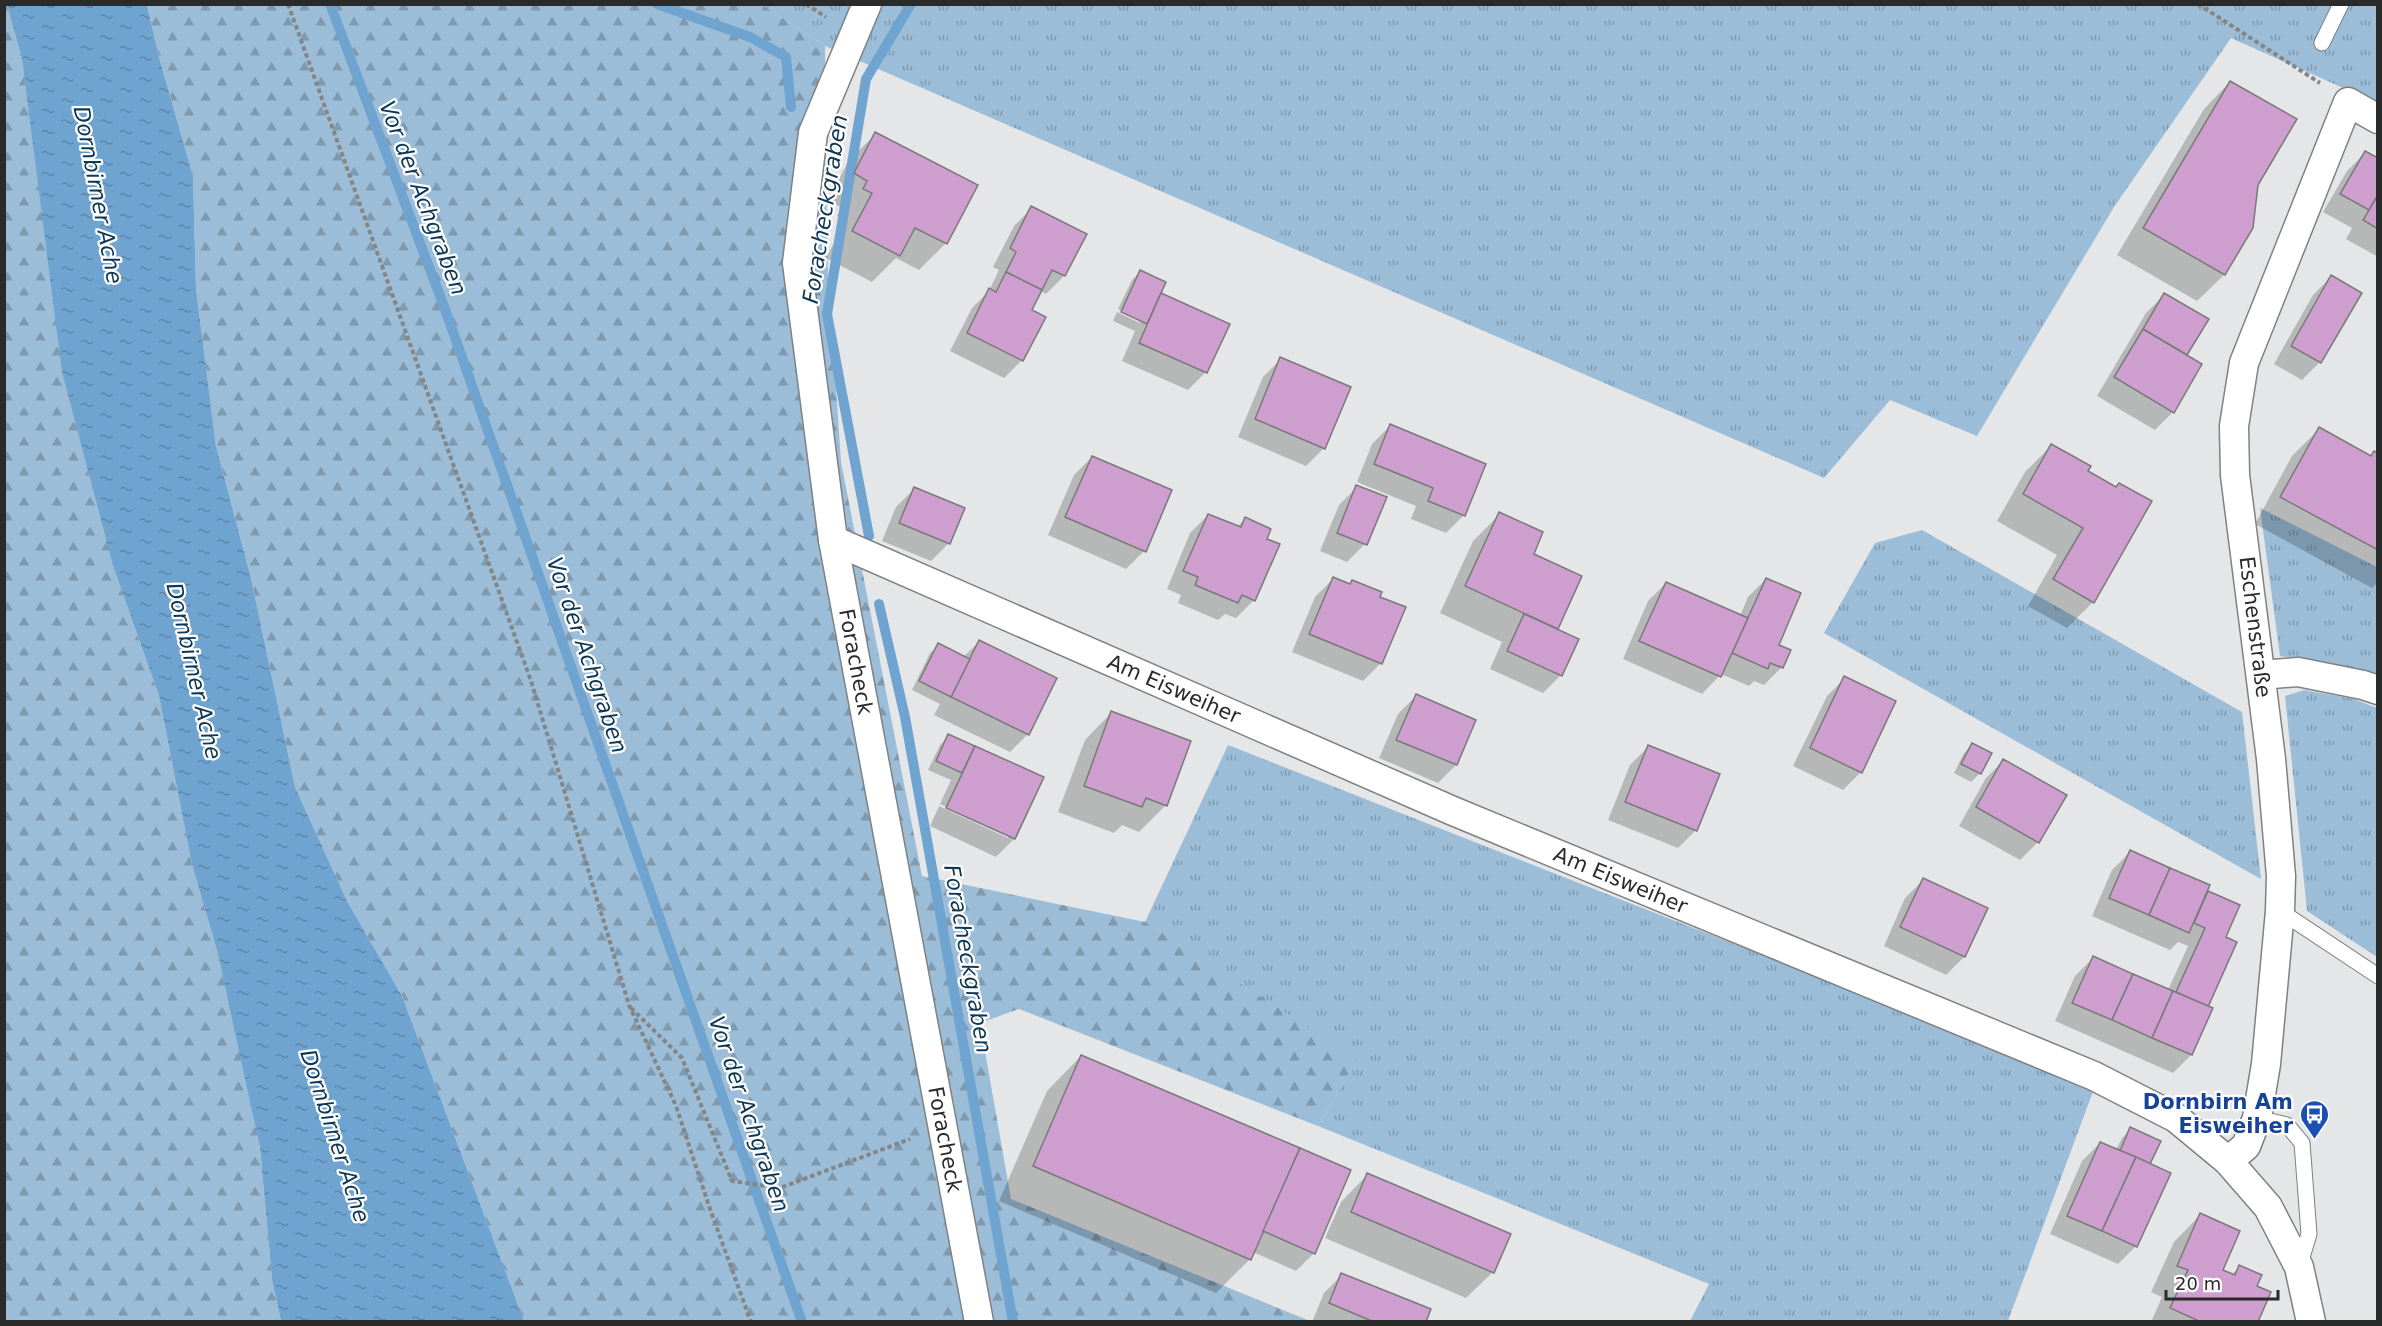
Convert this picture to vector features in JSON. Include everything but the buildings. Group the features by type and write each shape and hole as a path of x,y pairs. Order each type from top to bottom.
{"street":[{"name":"Foracheck","path":"867,4 813,134 797,262 834,540 979,1322"},
{"path":"2348,102 2378,119"},
{"name":"Eschenstraße","path":"2228,1161 2246,1146 2258,1118 2266,1064 2280,911 2280,864 2271,759 2235,475 2234,426 2244,363 2348,102"},
{"name":"Am Eisweiher","path":"834,540 1453,811 2094,1076 2176,1118 2228,1161 2268,1207 2299,1267 2311,1322"},
{"path":"2261,675 2298,672 2378,690"}],"lane":[{"path":"2322,43 2341,4"},
{"path":"2280,911 2378,976"},
{"path":"2258,1118 2287,1125 2302,1143 2308,1234 2299,1267"}],"path":[{"path":"288,4 531,681 629,1005 676,1107 751,1322"},
{"path":"2198,4 2348,102"},
{"path":"629,1005 682,1058 732,1181 780,1188 942,1126"}],"green space":[{"path":"7,4 22,59 39,182 114,569 159,696 192,865 218,954 238,1042 260,1148 272,1280 281,1321 5,1322 4,5"},
{"path":"147,5 763,5 825,46 827,253 841,462 922,876 1145,922 1357,1059 1318,1126 1019,1009 980,1023 1011,1199 1310,1321 524,1321 402,996 347,901 295,787 251,578 216,446 196,288 193,176 159,57"},
{"path":"763,5 2377,5 2377,103 2231,38 2114,207 1977,436 1890,400 1824,478 825,46"},
{"path":"2260,508 2377,567 2377,674 2280,656"},
{"path":"1922,530 2242,712 2261,879 1824,633 1875,543"},
{"path":"2304,690 2354,699 2377,708 2377,957 2307,911 2285,696"},
{"path":"1228,745 2095,1086 2008,1321 1690,1321 1709,1284 1318,1126 1356,1060 1145,922"}],"water":[{"name":"Dornbirner Ache","path":"7,5 147,5 159,57 193,176 196,288 216,446 251,578 295,787 347,901 402,996 524,1321 281,1321 272,1280 260,1148 218,954 192,865 159,696 114,569 62,372 22,59"}],"waterway":[{"name":"Vor der Achgraben","path":"330,4 446,312 802,1322"},
{"path":"657,4 750,37 786,57 791,107"},
{"name":"Foracheckgraben","path":"869,536 827,314 866,79 911,4"},
{"name":"Foracheckgraben","path":"879,604 905,717 1013,1322"}],"place":[{"name":"Dornbirn Am Eisweiher","path":"2314,1140"}]}
